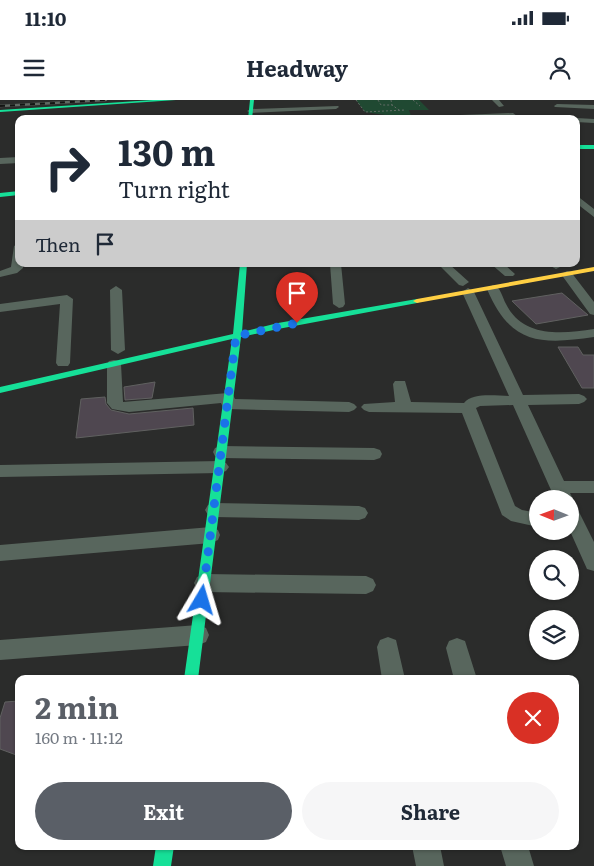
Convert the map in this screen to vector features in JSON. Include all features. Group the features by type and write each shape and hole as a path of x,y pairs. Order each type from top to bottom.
{"main road":[{"path":"0,110 174,100"},
{"path":"580,147 594,147"},
{"path":"0,196 15,194"},
{"path":"580,261 594,259"},
{"path":"192,675 221,460 238,323 243,267"},
{"path":"165,340 238,323 339,304 465,287 493,289 561,267"},
{"path":"0,390 117,354 236,336 465,287 509,274 561,267 594,269"},
{"path":"162,866 164,850"}],"street":[{"path":"495,100 513,115"},
{"path":"557,106 594,107"},
{"path":"251,110 336,107"},
{"path":"580,120 594,121"},
{"path":"0,161 15,160"},
{"path":"580,202 591,212"},
{"path":"0,274 13,271 17,267"},
{"path":"335,267 339,304"},
{"path":"446,267 465,287 560,490"},
{"path":"501,267 509,274"},
{"path":"561,267 594,311"},
{"path":"493,289 498,303 511,321 519,328 541,337 594,333"},
{"path":"116,290 116,406 129,407 228,401 349,407"},
{"path":"0,308 66,299 63,363"},
{"path":"400,384 404,408"},
{"path":"468,408 472,403 479,401 579,399"},
{"path":"369,407 468,408"},
{"path":"468,408 508,510 518,516 529,518"},
{"path":"0,471 374,454"},
{"path":"578,490 594,487"},
{"path":"214,510 359,513"},
{"path":"579,534 594,563"},
{"path":"0,553 211,535"},
{"path":"204,583 366,585"},
{"path":"0,650 198,636"},
{"path":"388,647 393,675"},
{"path":"457,648 465,675"},
{"path":"427,850 430,866"},
{"path":"515,850 520,866"}],"path":[{"path":"356,100 364,112 409,110"},
{"path":"378,100 381,105 392,105 391,100"}],"green space":[{"path":"356,100 419,100 429,110 409,110 411,115 385,115 365,112"}],"building":[{"path":"562,293 588,315 536,324 512,301"},
{"path":"558,347 578,347 583,355 594,355 594,388 582,388"},
{"path":"155,382 152,398 125,400 124,387"},
{"path":"105,397 106,404 111,410 129,414 193,408 194,425 76,438 81,399"},
{"path":"15,701 15,755 0,749 0,718 5,702"}],"railway":[{"path":"0,106 106,100"}],"traffic: fast":[{"path":"0,111 174,100"},
{"path":"250,115 252,100"},
{"path":"580,147 594,147"},
{"path":"0,195 15,193"},
{"path":"192,675 237,336 243,267"},
{"path":"0,390 278,326 417,301"},
{"path":"162,866 164,850"}],"traffic: slow":[{"path":"417,301 594,269"}],"route":[{"path":"202,600 236,336 297,323"}]}
